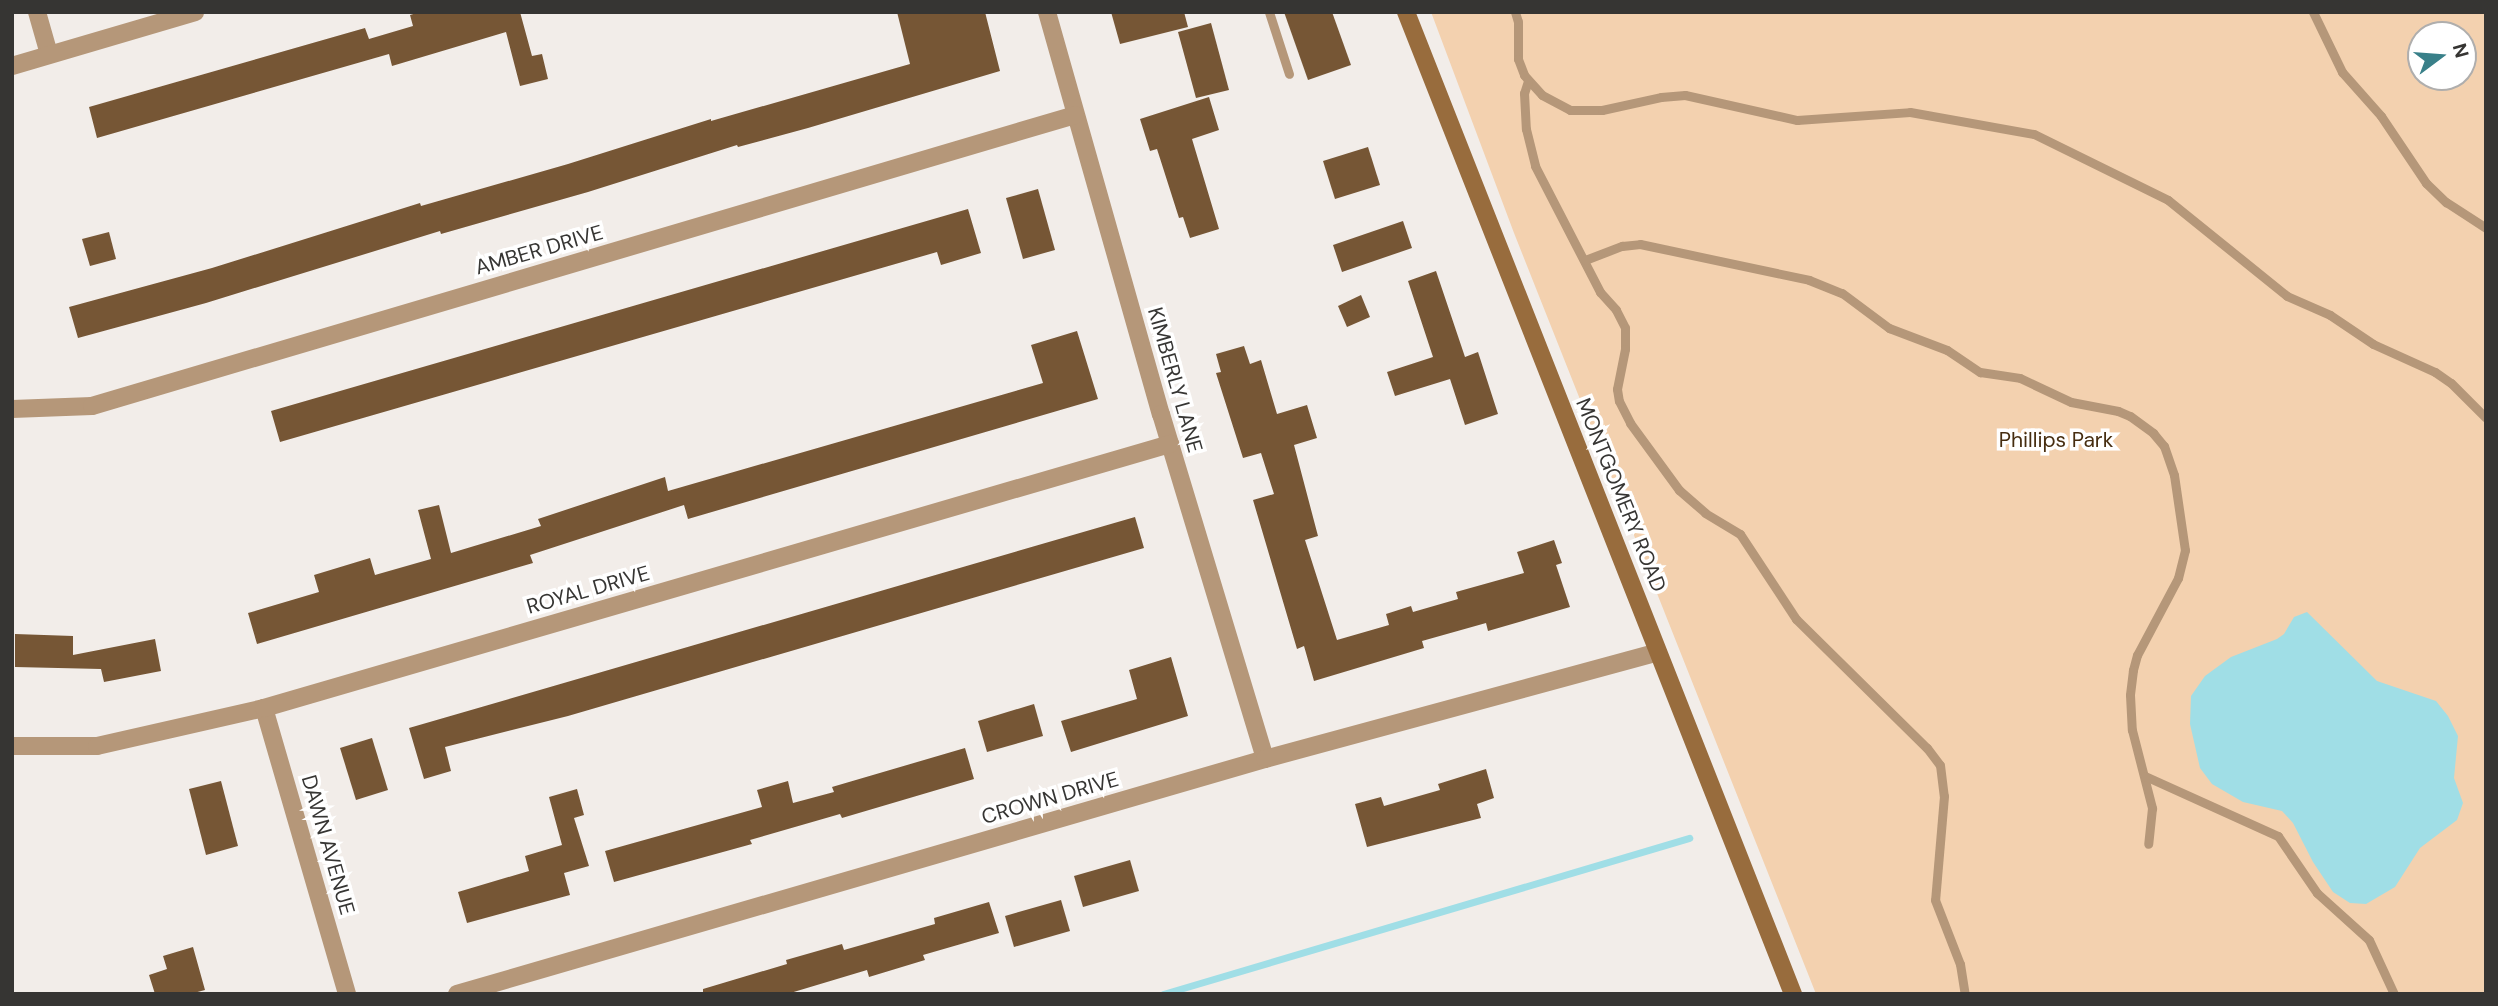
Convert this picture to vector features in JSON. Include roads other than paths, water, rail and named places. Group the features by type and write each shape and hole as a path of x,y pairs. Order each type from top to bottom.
{"street":[{"path":"37,12 49,54"},
{"path":"12,66 195,12"},
{"name":"KIMBERLY LANE","path":"1047,12 1170,444 1265,759"},
{"name":"MONTGOMERY ROAD","path":"1406,12 1793,994"},
{"name":"AMBER DRIVE","path":"12,409 92,406 1075,115"},
{"name":"ROYAL DRIVE","path":"12,746 97,746 264,708 1170,444"},
{"name":"CROWN DRIVE","path":"457,994 1265,759 1658,652"},
{"name":"DAWN AVENUE","path":"264,708 347,994"}],"lane":[{"path":"1269,12 1289,74"},
{"path":"1515,12 1518,22 1518,60 1528,81 1550,101 1579,111 1602,110 1661,97 1685,95 1797,120 1910,112 2034,134 2168,200 2287,296 2330,315 2397,357 2435,372 2451,383 2486,418"},
{"path":"2313,12 2342,72 2381,116 2426,183 2446,202 2486,228"},
{"path":"1528,81 1524,93 1528,146 1546,190 1600,292 1616,310 1625,328 1625,349 1617,389 1630,423 1679,491 1705,513 1740,534 1787,608 1927,748 1940,765 1944,796 1935,900 1960,964 1965,994"},
{"path":"1585,260 1622,246 1640,244 1809,280 1842,293 1889,328 1947,350 1980,372 2020,378 2071,402 2118,411 2145,425 2169,456 2184,530 2185,550 2178,578 2137,654 2133,670 2130,712 2152,808 2148,844"},
{"path":"2145,776 2254,822 2278,836 2317,893 2369,940 2394,994"}],"water":[{"path":"2307,612 2377,681 2436,701 2448,716 2458,736 2454,778 2463,803 2457,820 2420,848 2395,887 2366,904 2350,903 2333,892 2313,862 2293,823 2282,811 2243,802 2212,784 2200,768 2190,724 2191,696 2205,676 2231,657 2277,639 2284,634 2294,617"}],"waterway":[{"path":"1163,994 1689,838"}],"park label":[{"name":"Phillips Park","path":"2056,440"}]}
